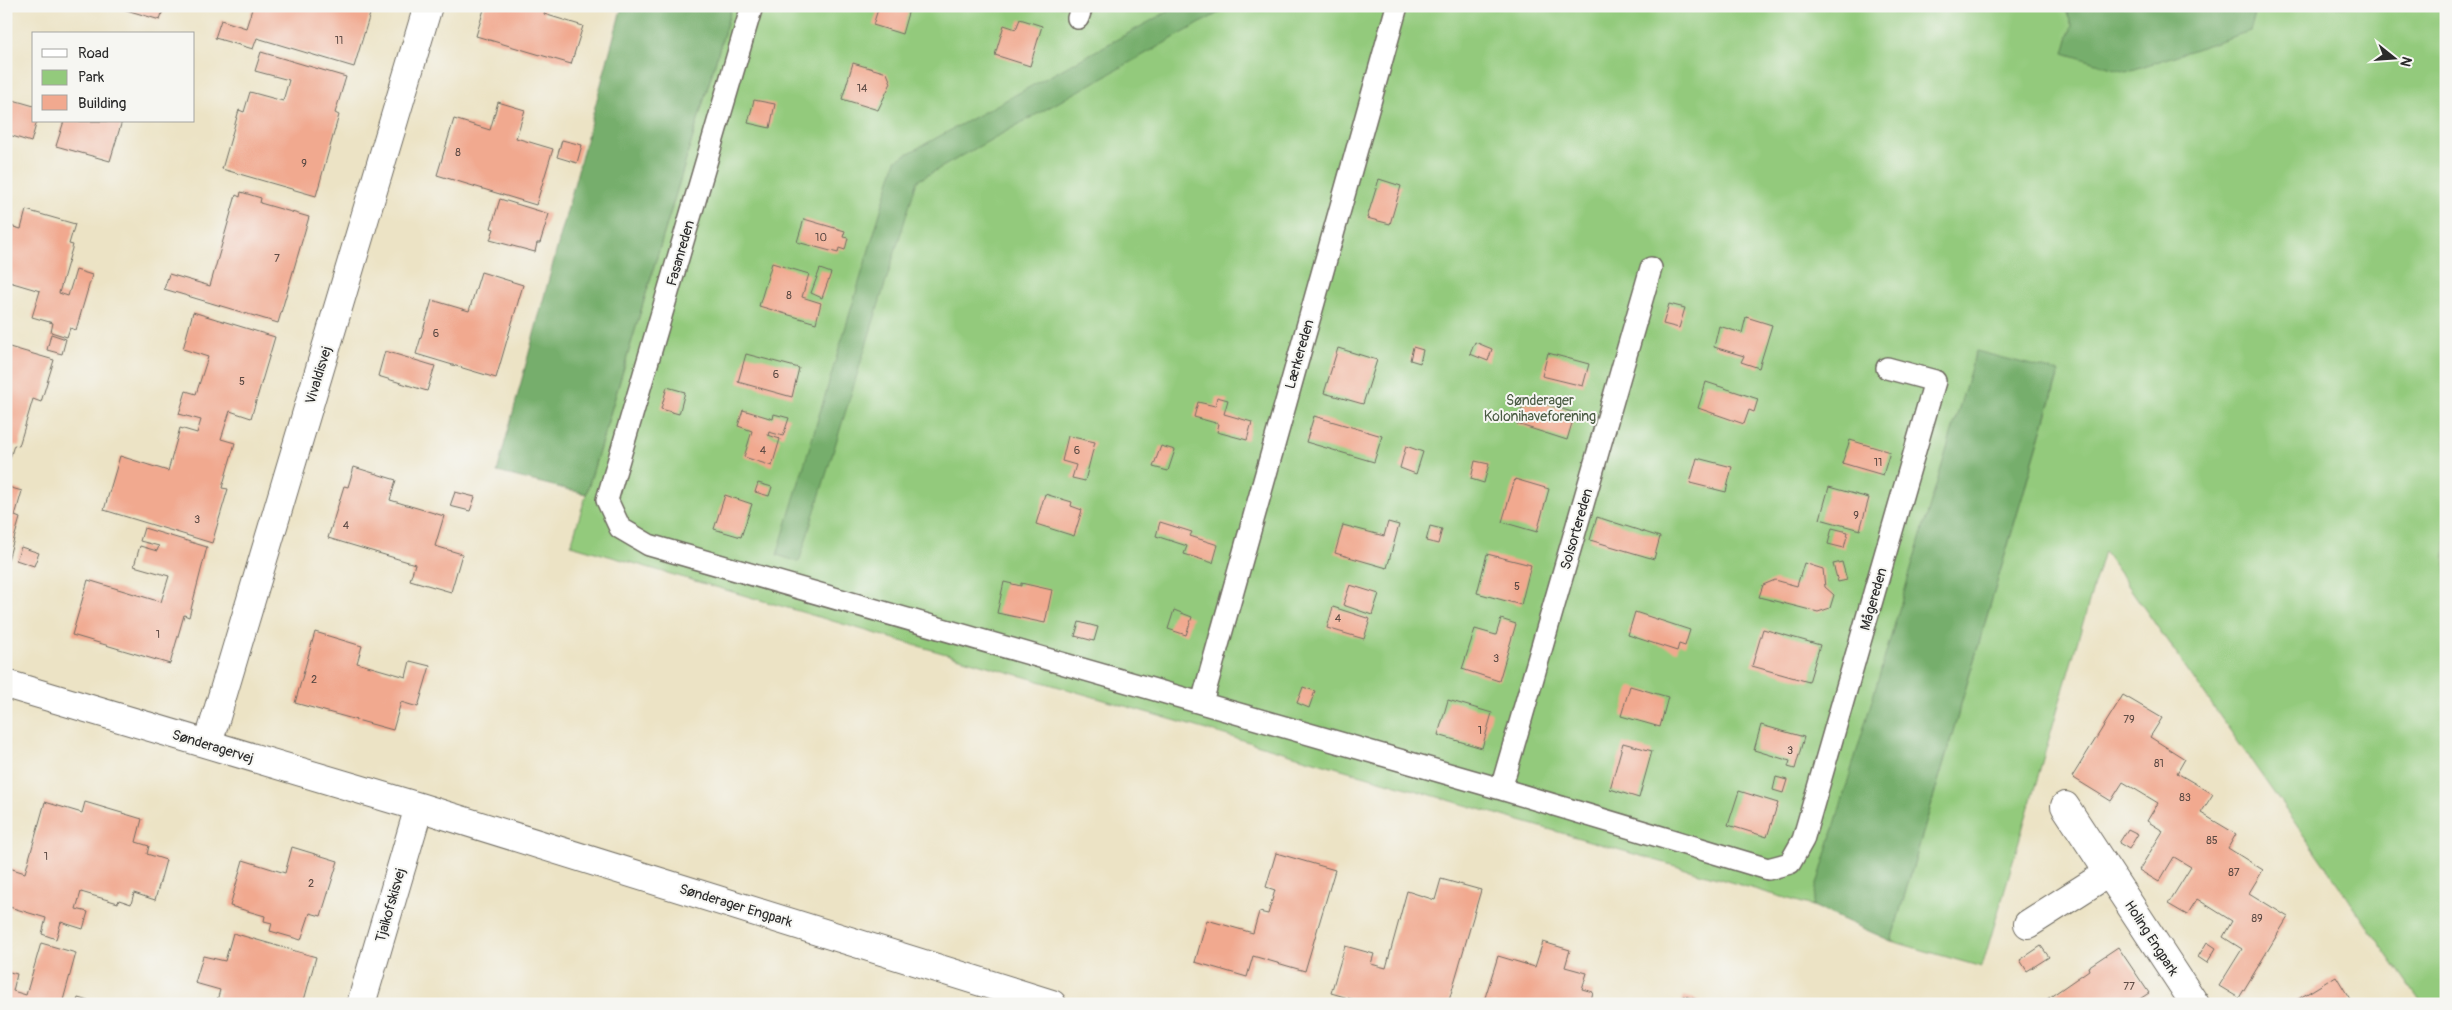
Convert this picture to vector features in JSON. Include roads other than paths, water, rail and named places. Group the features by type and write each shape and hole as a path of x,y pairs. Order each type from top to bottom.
{"street":[{"name":"Vivaldisvej","path":"208,744 428,6"},
{"name":"Sønderagervej","path":"6,684 419,807"},
{"name":"Holing Engpark","path":"2065,806 2195,1004"},
{"name":"Tjaikofskisvej","path":"361,1004 419,807"},
{"name":"Sønderager Engpark","path":"419,807 1052,1004"},
{"path":"2028,924 2108,873"}],"lane":[{"name":"Fasanreden","path":"752,6 607,500 620,528 649,545 899,618 1202,702"},
{"name":"Lærkereden","path":"1202,702 1397,6"},
{"name":"Solsortereden","path":"1501,789 1651,268"},
{"name":"Mågereden","path":"1501,789 1768,869 1790,863 1803,840 1935,381 1887,368"},
{"path":"1202,702 1501,789"}],"park label":[{"name":"Sønderager Kolonihaveforening","path":"1540,408"}]}
